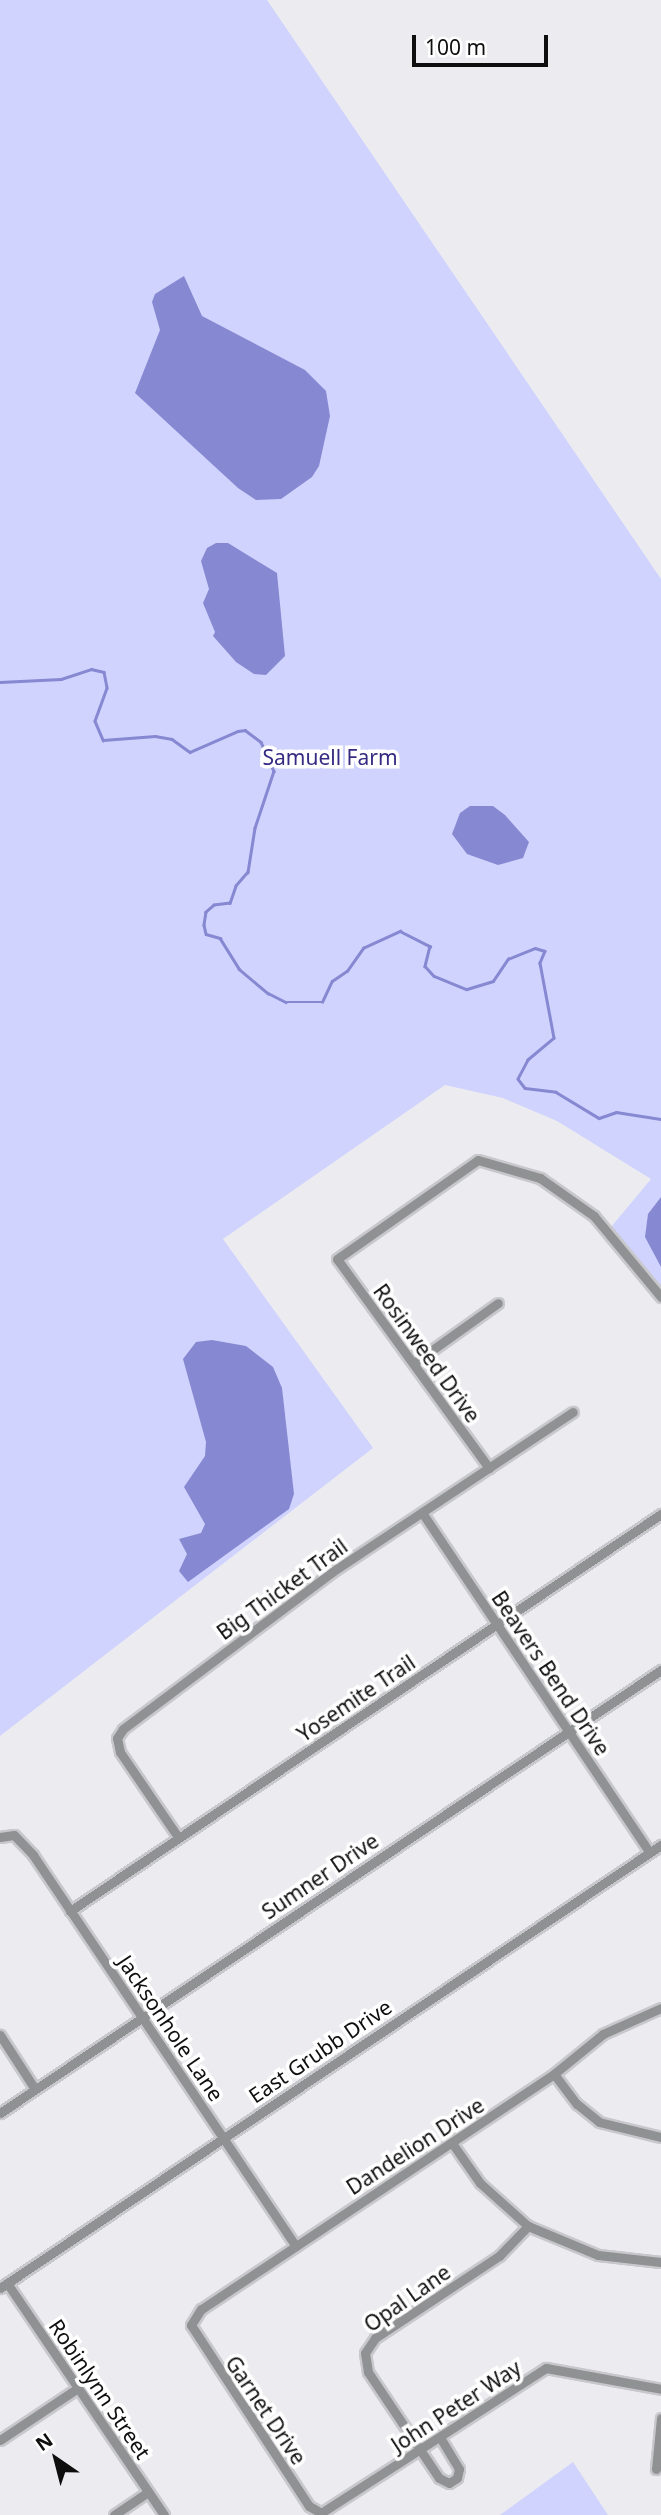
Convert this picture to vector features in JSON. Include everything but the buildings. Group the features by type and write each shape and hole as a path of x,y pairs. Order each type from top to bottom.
{"street":[{"name":"Rosinweed Drive","path":"489,1468 337,1259 478,1160 540,1178 594,1216 661,1297"},
{"path":"414,1363 498,1303"},
{"name":"Big Thicket Trail","path":"178,1838 120,1752 117,1738 123,1730 331,1572 423,1514 573,1412"},
{"name":"Beavers Bend Drive","path":"423,1514 649,1852"},
{"name":"Yosemite Trail","path":"71,1911 661,1514"},
{"name":"Sumner Drive","path":"0,2113 661,1670"},
{"name":"Jacksonhole Lane","path":"0,1837 14,1835 33,1854 296,2246"},
{"name":"East Grubb Drive","path":"4,2286 661,1845"},
{"name":"Dandelion Drive","path":"192,2320 201,2309 554,2074 603,2034 661,2008"},
{"path":"0,2035 35,2089"},
{"path":"554,2074 577,2104 599,2122 661,2137"},
{"path":"452,2143 480,2183 528,2226 598,2255 661,2262"},
{"name":"Opal Lane","path":"441,2439 459,2469 453,2481 439,2478 365,2367 367,2348 499,2256 528,2226"},
{"name":"Robinlynn Street","path":"4,2286 78,2388 164,2515"},
{"name":"Garnet Drive","path":"192,2320 195,2337 309,2506 321,2513"},
{"name":"John Peter Way","path":"321,2513 441,2439 546,2368 661,2389"},
{"path":"0,2440 78,2388"},
{"path":"656,2469 661,2418"},
{"path":"114,2515 148,2492"}],"green space":[{"name":"Samuell Farm","path":"0,0 267,0 661,579 661,1291 611,1227 651,1179 557,1121 503,1098 445,1085 223,1239 373,1448 0,1736"},
{"path":"573,2462 608,2515 500,2515"}],"water":[{"path":"184,276 202,316 305,370 326,391 330,416 319,466 312,477 281,499 256,500 238,488 135,393 160,330 152,302 155,294"},
{"path":"216,543 228,543 277,573 285,656 266,675 254,674 236,662 213,636 215,632 203,603 209,589 201,561 207,548"},
{"path":"470,806 493,806 505,815 529,842 523,858 498,865 467,854 452,834 460,813"},
{"path":"661,1197 661,1267 645,1237 648,1214"},
{"path":"212,1340 246,1346 273,1367 282,1388 294,1494 289,1509 188,1582 179,1571 187,1554 179,1539 201,1533 205,1524 184,1487 205,1456 206,1442 183,1359 196,1342"}],"waterway":[{"path":"0,682 61,679 91,669 104,672 107,688 95,721 103,740 155,736 172,739 190,752 245,730 261,742 274,771 255,828 248,872 236,886 230,903 214,905 206,912 204,925 206,934 220,938 239,969 268,993 286,1002 322,1002 332,981 347,971 363,948 400,931 430,946 425,966 434,976 467,989 493,981 508,959 535,948 545,951 540,963 554,1038 528,1060 518,1079 525,1088 556,1092 599,1118 616,1112 661,1119"}]}
